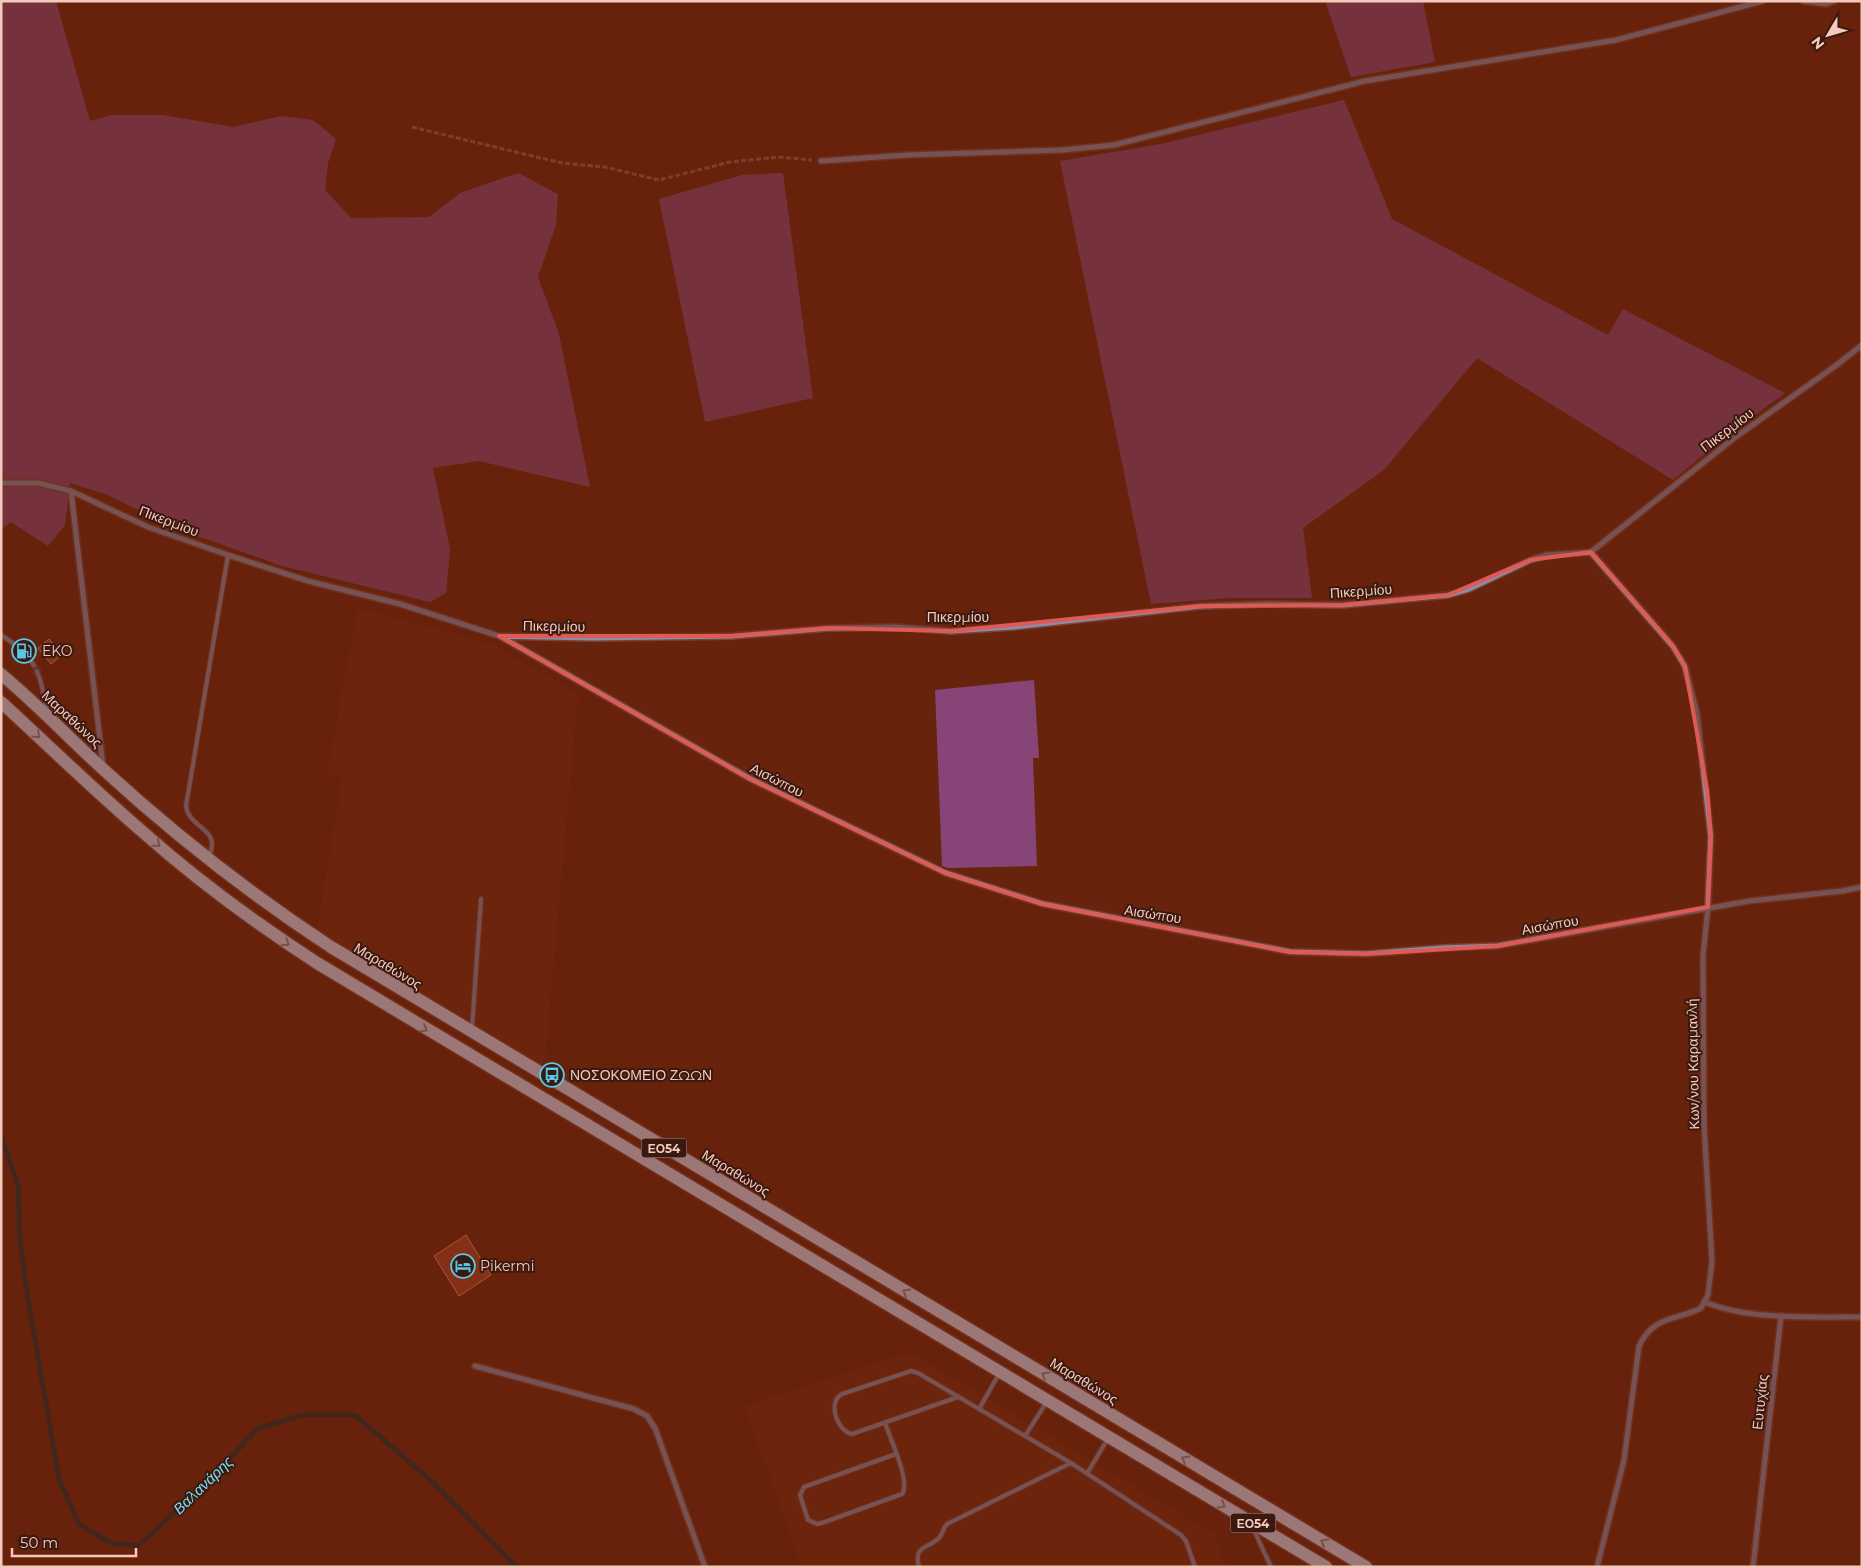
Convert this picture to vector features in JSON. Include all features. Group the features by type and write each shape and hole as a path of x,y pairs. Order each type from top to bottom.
{"main road":[{"name":"Μαραθώνος","path":"1,674 104,770 208,859 299,927 471,1033 1366,1567"},
{"name":"ΕΟ54","path":"1,702 145,834 224,899 288,944 368,996 1326,1567"}],"street":[{"path":"821,161 907,155 1062,150 1114,144 1365,81 1616,40 1763,1"},
{"path":"1803,1 1826,4 1834,1"},
{"name":"Πικερμίου","path":"1,483 38,483 71,491 148,527 228,556 308,581 400,604 499,636 732,636 830,628 895,627 951,631 1013,627 1200,606 1263,604 1342,605 1448,595 1468,589 1530,560 1548,555 1591,552 1733,439 1862,345"},
{"path":"71,491 104,770"},
{"name":"Κων/νου Καραμανλή","path":"1591,552 1673,646 1685,666 1697,714 1711,836 1708,907 1703,956 1704,1125 1712,1261 1710,1286 1705,1302"},
{"name":"Αισώπου","path":"499,636 750,779 945,873 1042,904 1290,952 1366,954 1498,946 1708,907 1862,887"},
{"path":"1596,1567 1624,1460 1639,1346 1645,1333 1656,1325 1679,1314 1695,1311 1705,1302 1716,1307 1781,1316 1860,1317"},
{"name":"Ευτυχίας","path":"1752,1567 1781,1316"},
{"path":"475,1366 634,1409 646,1416 655,1428 705,1567"}],"lane":[{"path":"208,859 212,845 209,833 192,820 186,806 228,556"},
{"path":"1,635 20,647 39,672 48,717"},
{"path":"471,1033 474,1023 482,899"},
{"path":"958,1397 856,1434 847,1433 841,1426 834,1410 834,1400 842,1394 911,1371 958,1397 1088,1472 1183,1536 1195,1567"},
{"path":"979,1409 1000,1373"},
{"path":"1026,1436 1048,1401"},
{"path":"885,1423 896,1454 906,1486 902,1494 822,1523 812,1523 808,1520 800,1495 804,1487 896,1454"},
{"path":"1088,1472 1108,1437"},
{"path":"919,1567 917,1557 920,1550 939,1538 947,1524 1071,1463"},
{"path":"1250,1522 1271,1567"}],"path":[{"path":"412,127 562,162 605,167 659,180 730,162 779,157 821,161"}],"highlighted area":[{"path":"1591,552 1673,646 1685,666 1707,789 1711,836 1708,907 1498,946 1366,954 1290,952 1042,904 945,873 750,779 499,636 732,636 829,628 951,631 1200,606 1342,605 1448,595 1530,560"}],"shaded area":[{"path":"1,1 56,1 90,121 112,115 163,115 233,127 281,116 313,120 336,139 328,163 325,190 351,218 429,217 460,193 518,173 558,194 556,225 538,277 559,334 590,487 479,461 433,468 450,549 446,593 430,602 282,566 172,527 108,495 70,483 65,525 48,546 11,522 1,529"},
{"path":"1325,1 1423,1 1435,62 1351,77"},
{"path":"1344,100 1392,219 1608,335 1623,309 1785,393 1729,434 1673,480 1477,358 1384,470 1303,528 1312,598 1231,598 1151,604 1060,161 1161,144"},
{"path":"783,173 813,398 705,422 659,199 742,175"},
{"path":"358,608 491,644 578,694 544,1069 317,930 343,777 327,775"},
{"path":"1034,680 1039,758 1033,758 1037,866 948,868 942,866 935,690"},
{"path":"913,1354 1214,1534 1226,1567 802,1567 745,1406 901,1355"}],"building":[{"path":"23,639 35,655 32,657 18,643"},
{"path":"49,639 62,655 51,664 38,648"},
{"name":"Pikermi","path":"466,1235 491,1275 459,1296 434,1256"}],"waterway":[{"name":"Βαλανάρης","path":"1,1137 18,1185 20,1240 28,1299 59,1479 79,1524 111,1543 138,1546 209,1481 257,1429 302,1415 355,1415 436,1485 517,1567"}],"place":[{"name":"EKO","path":"24,651"},
{"name":"ΝΟΣΟΚΟΜΕΙΟ ΖΩΩΝ","path":"552,1075"},
{"name":"Pikermi","path":"463,1266"}]}
